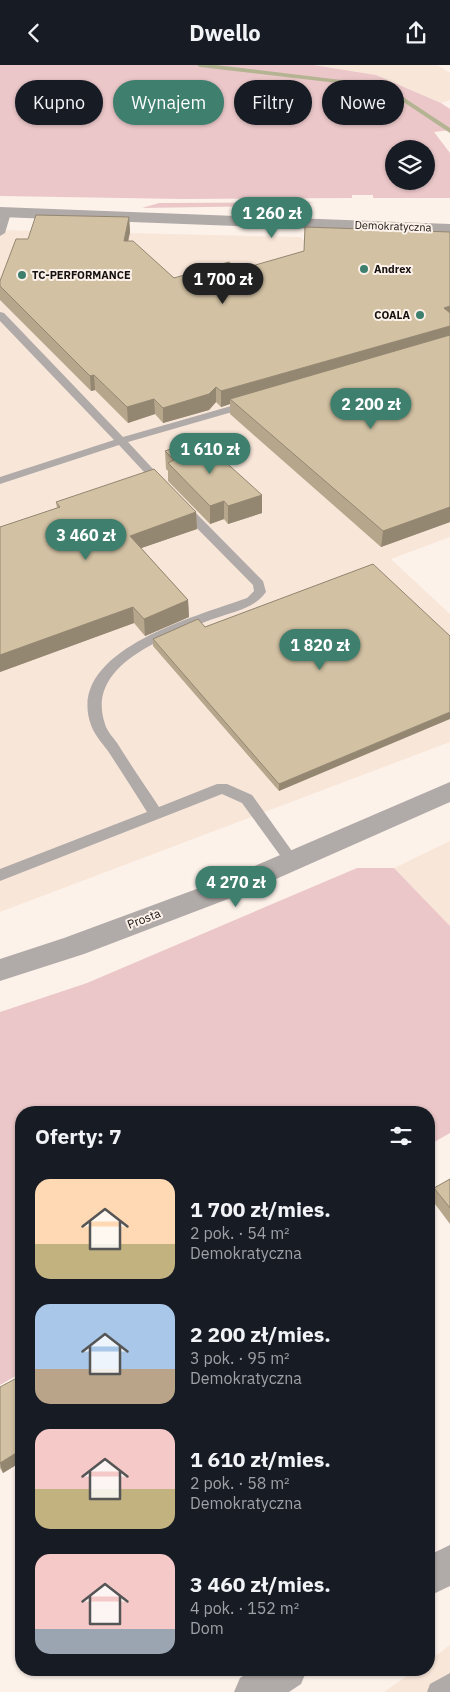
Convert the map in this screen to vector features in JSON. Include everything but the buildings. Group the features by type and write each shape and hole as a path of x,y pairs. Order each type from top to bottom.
{"street":[{"name":"Demokratyczna","path":"95,215 275,209 374,210"},
{"name":"Demokratyczna","path":"3,212 450,229"},
{"name":"Prosta","path":"0,970 83,942 239,884 450,791"},
{"path":"435,1573 450,1563"},
{"path":"254,1692 278,1676"}],"lane":[{"path":"0,233 3,212"},
{"path":"0,315 171,495 259,584 260,592 251,601 148,641 128,651 110,666 98,687 95,708 98,725 156,813"},
{"path":"0,481 121,441 264,399"},
{"path":"0,875 222,788 247,799 292,861"},
{"path":"438,1692 450,1684"}],"shaded area":[{"path":"0,65 314,65 376,75 388,80 322,80 322,125 404,125 404,87 441,103 450,109 450,130 434,132 450,153 450,198 373,198 373,195 352,195 352,198 183,199 0,196"},
{"path":"315,65 437,65 450,73 450,100 441,103 404,87 404,80 388,80 376,75"},
{"path":"316,202 274,206 142,208 159,203"},
{"path":"0,230 301,237 305,242 450,247 450,537 391,559 450,614 450,742 0,912"},
{"path":"450,841 450,926 394,868"},
{"path":"357,868 394,868 450,926 450,1133 435,1142 435,1106 15,1106 15,1376 0,1385 0,1012 87,983"},
{"path":"450,1645 450,1692 384,1692 407,1676 435,1676 435,1656"}],"waterway":[{"path":"200,65 364,84 398,96 450,131"}],"place":[{"name":"Andrex","path":"364,269"},
{"name":"TC-PERFORMANCE","path":"22,275"},
{"name":"COALA","path":"420,315"}]}
